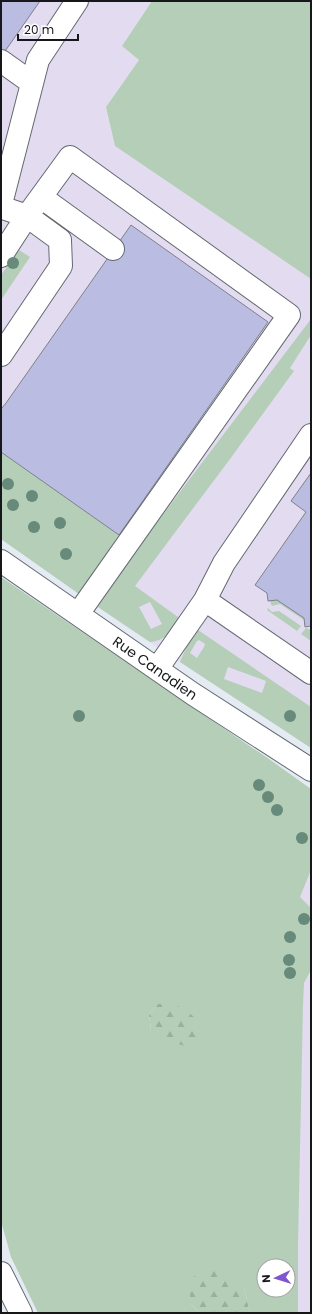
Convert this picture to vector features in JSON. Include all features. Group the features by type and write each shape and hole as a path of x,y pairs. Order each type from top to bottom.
{"main road":[{"path":"1,355 61,266 60,240 27,216 6,209 1,205 38,60 77,1"},
{"path":"1,61 32,83"},
{"path":"1,256 27,216 70,157 289,315 78,614"},
{"path":"41,197 113,249"},
{"path":"157,669 205,600 224,563 311,435"},
{"name":"Rue Canadien","path":"1,561 193,694 311,770"},
{"path":"205,600 311,673"},
{"path":"1,1273 20,1313"}],"shaded area":[{"path":"1,1 152,1 122,46 139,60 106,107 115,146 311,279 311,748 122,624 1,539"},
{"path":"311,808 311,1313 291,1313 289,1298 296,1298 296,1258 287,1258 297,830"}],"green space":[{"path":"152,1 311,1 311,279 115,146 106,107 139,60 122,46"},
{"path":"19,250 30,257 1,300 1,275"},
{"path":"311,319 311,335 290,368 294,371 135,586 178,617 172,631 160,640 150,642 98,607 139,546","holes":["150,602 162,624 151,629 139,607"]},
{"path":"1,452 119,535 79,594 1,539"},
{"path":"1,577 311,789 311,870 300,897 311,908 311,970 304,983 303,1006 298,1313 250,1313 244,1288 191,1304 200,1313 38,1313 11,1257 1,1221","holes":["158,1004 151,1030 149,1015"]},
{"path":"277,600 304,618 304,620 280,604 272,606 270,601"},
{"path":"268,608 272,612 279,611 301,626 297,631 267,610"},
{"path":"306,628 311,630 311,641 301,634"},
{"path":"198,630 311,707 311,748 180,662 190,638","holes":["199,640 205,644 197,658 190,653","228,667 266,681 262,693 224,679"]},
{"path":"172,1002 193,1016 202,1036 199,1045 190,1048 167,1040 151,1030 149,1015 158,1004"},
{"path":"210,1267 228,1272 244,1288 250,1313 200,1313 191,1304 189,1285 195,1275"}],"building":[{"path":"1,1 40,1 1,57"},
{"path":"131,225 268,322 119,535 1,452 1,407 2,408 6,403"},
{"path":"311,473 311,626 305,627 304,618 277,600 268,601 267,593 255,585 306,512 291,501"}]}
